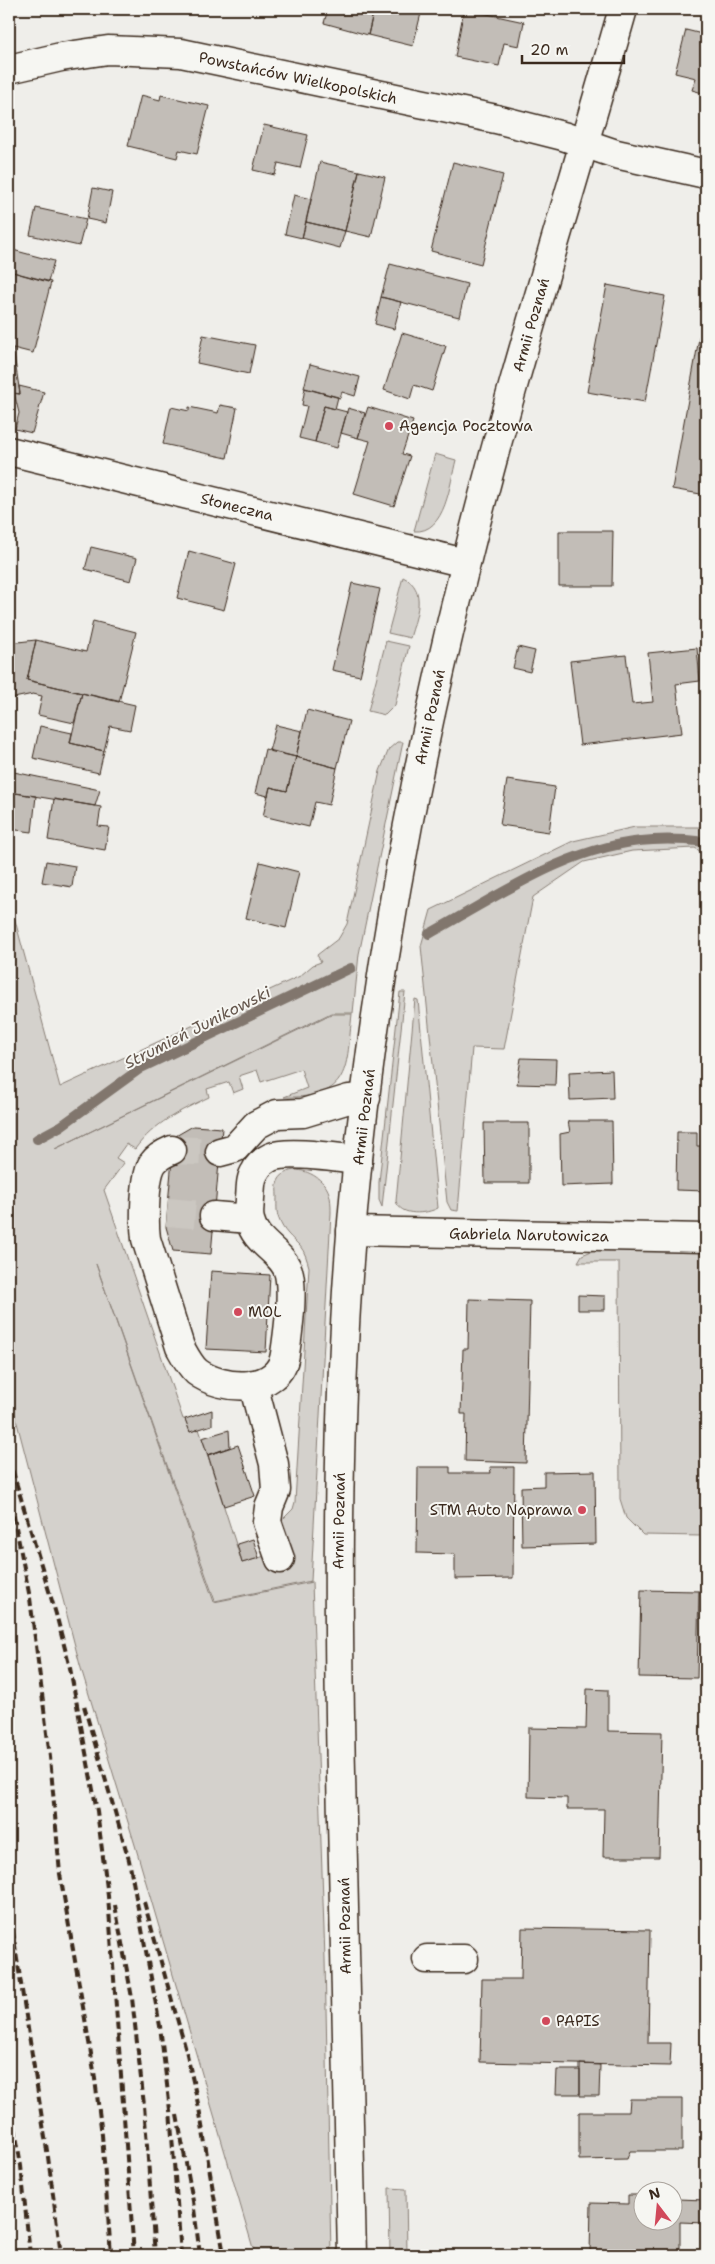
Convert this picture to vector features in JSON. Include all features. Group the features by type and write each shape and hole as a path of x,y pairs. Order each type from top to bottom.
{"main road":[{"name":"Armii Poznań","path":"352,2255 337,1612 340,1463 351,1231 358,1160 398,876 426,733 465,563 623,9"},
{"name":"Powstańców Wielkopolskich","path":"9,69 108,50 181,54 496,120 584,143 616,154 706,174"},
{"name":"Słoneczna","path":"9,451 465,563"},
{"path":"220,1152 235,1148 256,1125 277,1114 303,1113 349,1099 366,1098"},
{"path":"172,1150 153,1163 147,1189 144,1224 146,1238 180,1347 196,1372 224,1384 253,1384 272,1376 279,1368 285,1356 290,1286 285,1264 259,1239 249,1219 254,1173 262,1163 272,1156 288,1154 358,1160"},
{"path":"147,1189 155,1206 167,1212"},
{"path":"214,1216 249,1219"},
{"name":"Gabriela Narutowicza","path":"351,1231 706,1238"},
{"path":"253,1384 274,1464 276,1490 267,1522 280,1559"},
{"path":"427,1959 464,1959"}],"shaded area":[{"path":"435,454 456,460 449,493 440,516 433,524 425,530 414,531"},
{"path":"403,577 411,582 418,596 417,613 410,638 388,633"},
{"path":"386,641 409,646 395,705 385,715 368,711"},
{"path":"397,742 403,742 359,954 353,1013 331,1013 55,1149 331,1014 352,1014 346,1064 334,1086 322,1092 306,1096 284,1097 307,1088 301,1069 261,1082 257,1070 239,1076 243,1089 233,1093 229,1082 207,1089 209,1097 159,1125 135,1149 126,1144 116,1158 124,1163 104,1190 183,1419 185,1419 190,1432 199,1429 242,1563 265,1556 269,1567 294,1558 281,1521 293,1509 295,1502 309,1267 302,1248 285,1231 278,1217 277,1184 282,1175 294,1170 301,1170 314,1175 328,1190 331,1213 311,1581 215,1601 96,1264 214,1602 312,1582 325,1959 331,2255 255,2255 135,1845 80,1665 9,1392 9,898 60,1087 300,976 313,965 321,962 317,955 339,938 347,924 380,771 389,749"},
{"path":"635,827 706,827 706,855 695,848 632,851 584,862 533,897 504,1049 472,1048 458,1211 451,1210 447,1202 421,946 431,910 573,841"},
{"path":"400,992 405,992 382,1207 379,1200 379,1182"},
{"path":"415,999 418,1000 438,1208 421,1213 403,1210 396,1201"},
{"path":"594,1250 702,1251 703,1258 706,1259 706,1531 702,1536 643,1535 626,1518 620,1499 619,1262 578,1262 582,1255"},
{"path":"389,2188 406,2189 407,2255 390,2255"}],"building":[{"path":"328,9 374,9 368,35 324,23"},
{"path":"374,9 422,9 413,46 368,35"},
{"path":"464,9 524,22 519,46 504,43 499,66 455,57"},
{"path":"686,30 706,35 706,94 692,90 696,78 675,73"},
{"path":"141,95 160,100 161,95 209,106 197,154 179,150 177,158 128,146"},
{"path":"264,125 308,135 300,168 278,163 275,175 253,170"},
{"path":"320,162 359,171 345,231 306,222"},
{"path":"453,162 503,175 481,264 431,251"},
{"path":"359,171 385,177 371,237 345,231"},
{"path":"93,188 112,192 106,223 87,219"},
{"path":"294,195 311,199 302,238 285,234"},
{"path":"36,208 86,219 79,246 30,235"},
{"path":"306,222 345,231 340,248 302,238"},
{"path":"9,249 54,261 48,282 9,271"},
{"path":"390,264 467,284 459,317 381,297"},
{"path":"9,271 51,282 33,353 9,347"},
{"path":"607,285 665,296 645,402 587,392"},
{"path":"381,297 401,302 394,329 375,324"},
{"path":"706,299 706,495 672,489"},
{"path":"402,333 446,346 432,391 414,385 410,399 384,390"},
{"path":"203,335 255,345 249,374 197,363"},
{"path":"9,347 13,348 20,394 9,393"},
{"path":"310,364 360,377 355,396 342,392 340,398 304,388"},
{"path":"19,386 44,392 32,433 15,429 19,413 14,393 20,394"},
{"path":"305,388 338,397 335,409 324,406 315,442 299,438 307,406 302,405"},
{"path":"220,405 237,408 227,458 163,444 171,407 189,411 189,407 218,413"},
{"path":"324,406 347,412 337,448 315,442"},
{"path":"368,407 413,421 402,454 410,456 394,506 354,494 370,441 358,438"},
{"path":"348,408 365,413 358,438 341,433"},
{"path":"559,531 613,531 612,586 559,586"},
{"path":"91,547 137,558 131,581 85,569"},
{"path":"189,551 236,564 224,610 177,598"},
{"path":"352,583 380,589 360,676 332,670"},
{"path":"93,621 136,632 119,702 27,680 36,640 86,652"},
{"path":"36,640 27,680 82,693 74,723 38,715 42,696 33,694 9,699 9,643"},
{"path":"518,647 535,651 530,672 513,668"},
{"path":"697,648 700,681 676,684 682,733 580,745 570,661 626,655 632,704 653,702 648,653"},
{"path":"82,693 135,705 130,730 110,726 104,751 70,743"},
{"path":"307,710 349,721 337,768 296,757"},
{"path":"276,725 302,731 296,757 269,751"},
{"path":"40,726 72,733 70,743 104,751 99,773 33,758"},
{"path":"265,749 296,757 287,791 270,787 268,796 255,793"},
{"path":"296,757 337,768 329,805 315,802 309,827 263,816 270,787 287,791"},
{"path":"9,771 100,790 95,806 9,792"},
{"path":"507,780 555,787 549,832 500,825"},
{"path":"9,792 36,796 32,832 9,829"},
{"path":"54,799 101,807 98,826 109,827 105,850 48,840"},
{"path":"46,861 75,866 72,887 42,882"},
{"path":"260,862 299,872 286,928 246,918"},
{"path":"521,1058 556,1059 555,1085 517,1084"},
{"path":"612,1070 613,1098 570,1100 569,1072"},
{"path":"568,1121 612,1121 613,1184 561,1186 560,1134 570,1132"},
{"path":"484,1123 529,1123 529,1183 485,1183"},
{"path":"193,1126 222,1128 211,1254 173,1251 166,1227 174,1137"},
{"path":"677,1132 697,1132 697,1146 706,1146 706,1191 676,1190"},
{"name":"MOL","path":"211,1271 270,1275 266,1352 206,1349"},
{"path":"578,1295 605,1296 605,1310 578,1310"},
{"path":"469,1299 530,1301 526,1463 465,1461 466,1414 461,1414 463,1349 468,1349"},
{"path":"212,1410 212,1425 190,1432 185,1419"},
{"path":"229,1430 230,1447 208,1455 202,1438"},
{"path":"238,1445 255,1496 224,1506 208,1455"},
{"path":"418,1467 450,1467 450,1473 491,1473 490,1467 514,1467 513,1578 455,1579 455,1554 417,1553"},
{"path":"595,1471 596,1544 522,1546 521,1487 544,1486 544,1472"},
{"path":"253,1539 259,1558 242,1563 237,1544"},
{"path":"641,1590 699,1591 697,1678 639,1677"},
{"path":"587,1689 608,1690 608,1731 662,1732 659,1857 603,1857 604,1809 567,1809 567,1798 528,1797 529,1728 586,1729"},
{"path":"522,1928 650,1930 648,2043 671,2043 670,2066 480,2062 482,1979 521,1979"},
{"path":"580,2064 600,2065 599,2096 580,2096"},
{"path":"557,2070 580,2070 580,2094 556,2094"},
{"path":"630,2099 682,2099 682,2151 630,2151 627,2159 579,2160 579,2112 629,2112"},
{"path":"628,2195 632,2195 632,2232 680,2232 680,2254 590,2255 591,2203 628,2204"},
{"path":"682,2199 706,2200 705,2223 682,2222"}],"waterway":[{"name":"Strumień Junikowski","path":"429,934 536,874 564,861 593,851 653,840 706,842"},
{"name":"Strumień Junikowski","path":"37,1139 61,1126 141,1068 351,968"}],"tunnel":[{"path":"172,1150 220,1152"},
{"path":"167,1212 214,1216"}],"railway":[{"path":"9,1459 56,1614 70,1668 97,1811 108,1896 134,2255"},
{"path":"9,1492 30,1598 50,1757 60,1874 94,2071 102,2135 111,2255"},
{"path":"84,1706 129,1860 160,2026 170,2110 181,2255"},
{"path":"144,1902 186,2050 199,2108 224,2255"},
{"path":"115,1905 132,1998 144,2105 155,2255"},
{"path":"9,1907 48,2157 61,2255"},
{"path":"9,2092 21,2166 30,2255"},
{"path":"177,2115 193,2201 200,2255"}],"place":[{"name":"Agencja Pocztowa","path":"389,426"},
{"name":"MOL","path":"238,1312"},
{"name":"STM Auto Naprawa","path":"582,1510"},
{"name":"PAPIS","path":"546,2021"}]}
